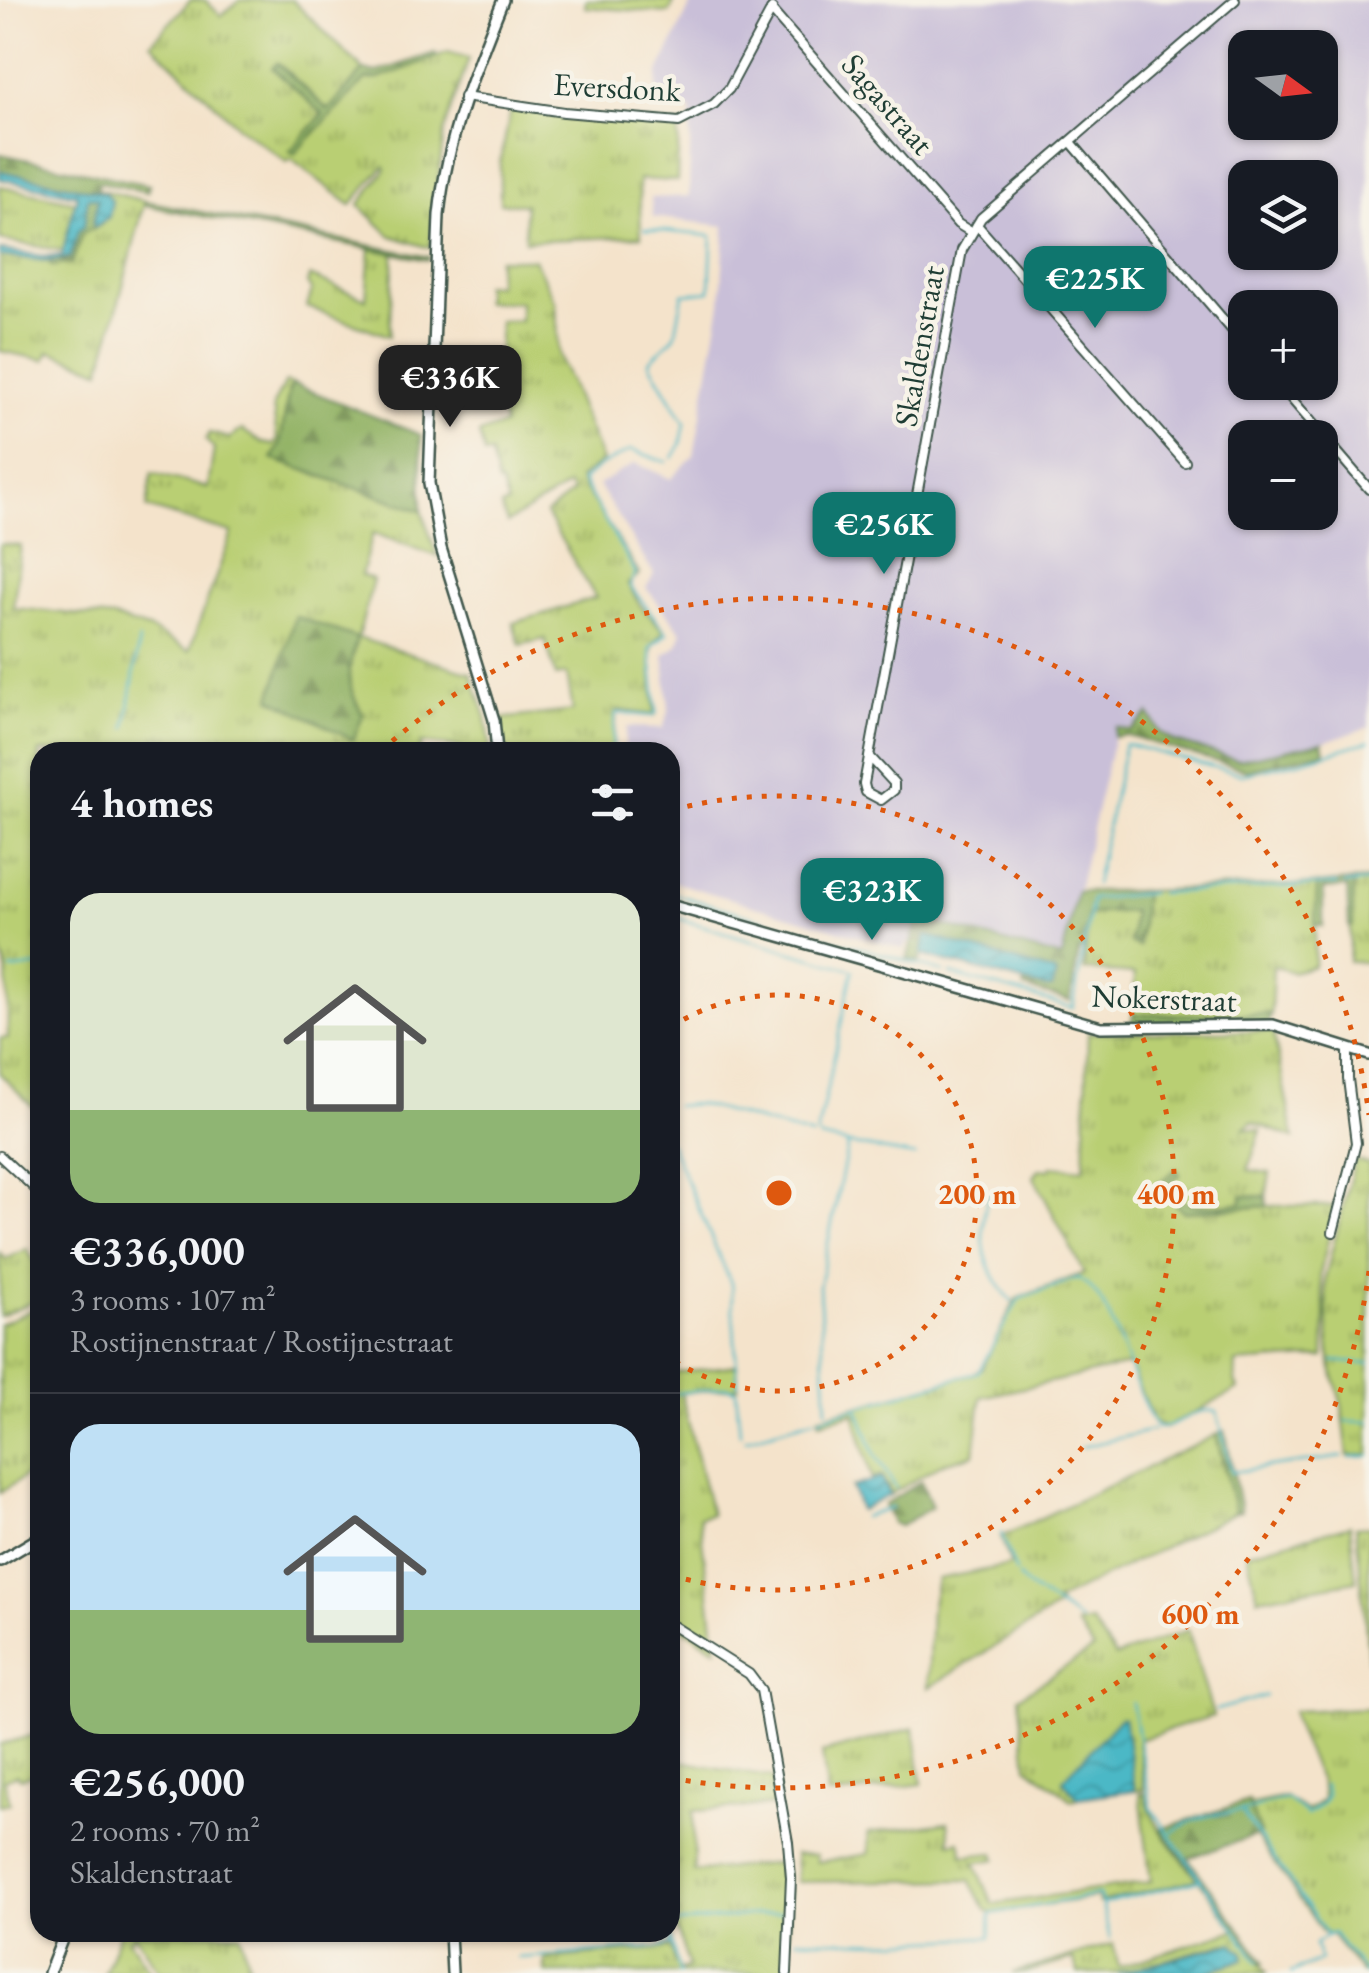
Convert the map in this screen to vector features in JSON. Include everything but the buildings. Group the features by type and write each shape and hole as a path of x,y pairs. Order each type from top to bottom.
{"street":[{"path":"496,742 494,720 434,522 429,483 438,215 444,171 464,97 503,0"},
{"name":"Skaldenstraat","path":"870,757 894,783 894,790 881,800 866,792 864,784 962,250 981,218 1234,0"},
{"name":"Eversdonk","path":"464,97 564,112 680,122 714,104 729,89 770,10"},
{"name":"Sagastraat","path":"770,10 958,224 974,229 1185,462"},
{"path":"1071,142 1228,325"},
{"path":"1292,400 1369,490"},
{"name":"Nokerstraat","path":"680,909 1101,1027 1273,1026 1369,1055"},
{"path":"1333,1232 1356,1143 1348,1049"},
{"path":"0,1156 30,1184"},
{"path":"0,1561 30,1542"},
{"path":"680,1630 748,1674 761,1690 788,1842 791,1878 787,1973"},
{"path":"49,1973 61,1942"},
{"path":"450,1942 452,1973"}],"shaded area":[{"path":"693,0 1369,0 1369,727 1323,742 1238,760 1175,742 1160,732 1116,727 1062,958 919,918 912,940 902,949 680,884 680,742 625,742 627,727 663,728 669,710 664,655 676,647 682,632 646,588 654,574 598,485 635,463 671,479 694,455 721,303 725,226 653,217 651,198 689,196 691,110 656,102 658,74"}],"green space":[{"path":"191,0 205,0 221,16 240,0 292,0 364,70 328,110 278,63 273,67 323,114 291,150 294,154 366,79 378,79 448,52 469,58 444,132 430,248 391,236 359,205 386,169 384,166 351,205 291,159 287,162 239,127 151,43"},
{"path":"586,0 675,0 669,13 585,7"},
{"path":"435,53 437,57 377,79 366,79 294,154 290,151 323,114 272,68 277,63 328,110 364,70 375,73"},
{"path":"511,109 679,125 677,181 639,179 641,236 525,241 525,204 500,203 500,163"},
{"path":"0,154 149,185 148,192 99,182 97,191 0,171"},
{"path":"0,186 76,202 66,251 0,240"},
{"path":"97,189 145,201 101,370 49,351 45,360 0,351 0,256 48,261 52,266 72,263 82,234 102,224 105,193"},
{"path":"87,196 98,199 95,227 82,234 72,263 52,266 49,261 64,260 72,252"},
{"path":"145,201 429,257 428,260 144,205"},
{"path":"370,249 394,253 389,336 307,307 312,291 307,283 310,276 366,299"},
{"path":"498,259 534,259 556,303 559,356 602,461 579,479 639,574 628,584 640,605 664,631 653,643 651,654 655,715 617,710 613,742 501,742 498,719 573,711 567,674 556,676 545,639 520,645 513,623 596,598 546,514 573,492 568,486 507,523 501,507 508,504 501,483 498,484 491,454 485,455 479,434 504,425 491,372 499,369 499,321 520,321 520,302 484,302 484,284 497,285"},
{"path":"285,382 293,384 280,444 272,459 422,511 437,556 373,533 361,575 373,580 358,638 471,673 490,742 30,742 30,1104 0,1074 0,1038 8,1038 7,970 0,949 0,544 21,546 13,608 114,618 151,630 189,651 232,533 147,508 152,473 208,488 214,449 206,440 210,433 229,438 242,430 263,443 274,445 277,440 273,405","holes":["296,617 357,638 349,677 363,714"]},
{"path":"293,384 421,435 422,511 272,459 280,444"},
{"path":"295,616 357,638 349,678 363,715 353,740 271,698"},
{"path":"1149,714 1160,732 1175,742 1238,760 1323,742 1325,752 1246,770 1126,735 1114,737 1116,727 1131,731"},
{"path":"1369,880 1369,962 1349,962 1353,881"},
{"path":"1353,881 1353,926 1349,926 1347,887 1323,889 1323,926 1315,926 1317,884"},
{"path":"1317,884 1314,966 1292,972 1273,966 1271,1014 1133,1015 1135,974 1084,970 1088,913 1134,911 1130,943 1138,946 1144,891"},
{"path":"1077,891 1144,891 1139,946 1130,943 1133,911 1088,914 1085,949 1079,950 1070,1001 1024,988 1024,982 1052,988 1056,973 927,936 920,962 907,959 918,918 1062,958"},
{"path":"1271,1014 1268,1023 1131,1025 1133,1015"},
{"path":"1273,1031 1294,1138 1252,1122 1244,1129 1261,1130 1248,1170 1270,1173 1266,1197 1243,1195 1242,1203 1191,1205 1174,1195 1176,1169 1162,1192 1187,1212 1336,1206 1320,1275 1325,1312 1324,1357 1236,1363 1235,1382 1239,1389 1165,1428 1153,1421 1129,1365 981,1397 974,1454 943,1463 891,1494 881,1476 872,1478 854,1413 820,1422 818,1417 972,1374 982,1368 1016,1299 1084,1273 1034,1177 1039,1169 1051,1170 1052,1166 1084,1169 1088,1033"},
{"path":"1355,1160 1369,1164 1369,1455 1348,1456 1342,1406 1330,1361 1325,1278"},
{"path":"1176,1169 1180,1175 1171,1181 1175,1192 1189,1204 1242,1203 1242,1195 1266,1197 1267,1206 1184,1212 1156,1186"},
{"path":"27,1249 30,1254 30,1303 0,1316 0,1253 5,1259"},
{"path":"30,1310 30,1473 0,1493 0,1324"},
{"path":"737,1365 738,1387 681,1393 711,1514 699,1517 716,1649 680,1626 680,1372"},
{"path":"1225,1431 1241,1511 1235,1512 1216,1435"},
{"path":"1216,1435 1235,1512 1056,1601 1056,1608 928,1688 931,1609 937,1579 1011,1565 1001,1537"},
{"path":"921,1481 932,1507 900,1526 892,1523 884,1505"},
{"path":"1350,1525 1356,1581 1258,1598 1247,1553"},
{"path":"1369,1526 1369,1663 1356,1527"},
{"path":"1091,1622 1115,1657 1188,1630 1213,1716 1138,1740 1144,1789 1135,1790 1124,1720 1120,1718 1064,1780 1078,1798 1072,1800 1027,1766 1019,1697 1094,1649 1076,1625"},
{"path":"1369,1708 1369,1973 1361,1973 1332,1935 1323,1933 1256,1836 1260,1834 1249,1805 1285,1797 1307,1811 1323,1799 1293,1711"},
{"path":"914,1728 922,1784 828,1796 822,1753"},
{"path":"30,1736 30,1776 20,1778 18,1774 4,1779 10,1803 0,1805 0,1745"},
{"path":"680,1761 773,1778 777,1805 693,1811 694,1872 785,1862 789,1912 787,1973 545,1973 545,1959 670,1947 679,1971 689,1967 680,1939"},
{"path":"1140,1793 1145,1793 1159,1828 1198,1879 1099,1903 1097,1897 993,1913 986,1910 970,1880 797,1882 795,1854 816,1855 817,1862 869,1854 868,1833 948,1822 950,1843 960,1841 963,1856 994,1853 996,1859 975,1863 993,1904 1151,1882"},
{"path":"1248,1801 1260,1834 1188,1858 1264,1962 1261,1964 1161,1829"},
{"path":"1236,1930 1267,1973 1204,1973 1243,1960 1227,1943 1118,1973 1078,1973 1073,1959 1013,1973 1113,1944 1119,1967"},
{"path":"116,1942 130,1942 151,1973 104,1973"},
{"path":"140,1942 242,1942 251,1973 160,1973"}],"water":[{"path":"0,171 105,193 112,201 109,217 95,227 98,199 88,197 84,226 78,231 70,257 48,261 0,256 0,250 62,255 77,195 0,179"},
{"path":"926,935 1056,973 1052,988 922,955"},
{"path":"881,1478 890,1495 860,1510 852,1487"},
{"path":"1120,1718 1124,1719 1135,1790 1078,1798 1063,1780"},
{"path":"1233,1943 1244,1953 1244,1959 1204,1973 1118,1973"}],"waterway":[{"path":"645,229 712,236 710,291 683,294 675,336 649,362 685,423 681,444 673,458"},
{"path":"613,742 616,713 653,716 657,712 650,648 667,633 630,586 636,573 582,481 598,467 631,450 667,462"},
{"path":"126,728 139,640"},
{"path":"1095,884 1125,744 1241,774 1369,741"},
{"path":"1344,884 1369,882"},
{"path":"1159,893 1337,884"},
{"path":"951,974 1073,1008 1092,899 1151,893"},
{"path":"680,896 944,972"},
{"path":"680,919 754,941"},
{"path":"758,942 850,969"},
{"path":"11,970 30,967"},
{"path":"827,1409 819,1287 848,1144 817,1134 853,970"},
{"path":"680,1106 698,1104 812,1136"},
{"path":"848,1144 915,1156"},
{"path":"680,1166 731,1283 738,1385"},
{"path":"989,1192 983,1222 985,1250 994,1277 1012,1301"},
{"path":"819,1418 978,1372 1019,1299 1077,1278 1102,1303 1157,1428 1193,1414 1217,1412 1232,1472 1342,1457"},
{"path":"1333,1361 1369,1364"},
{"path":"680,1393 728,1387 736,1390 740,1433"},
{"path":"858,1409 875,1454 896,1488"},
{"path":"745,1439 814,1419"},
{"path":"1346,1421 1369,1422"},
{"path":"1082,1447 1153,1430"},
{"path":"1350,1457 1369,1456"},
{"path":"863,1517 892,1508"},
{"path":"1001,1533 1016,1572"},
{"path":"1019,1577 1080,1621"},
{"path":"1216,1710 1265,1696"},
{"path":"1132,1703 1151,1808 1258,1962"},
{"path":"1171,1833 1204,1817 1288,1799 1307,1815 1327,1795 1324,1785"},
{"path":"1242,1812 1327,1935 1333,1933 1365,1973"},
{"path":"1110,1939 1102,1904 1201,1880"},
{"path":"797,1939 882,1942 990,1937 991,1914 1099,1895 1102,1904"},
{"path":"680,1923 783,1912"},
{"path":"1291,1973 1320,1960 1315,1944 1327,1935"},
{"path":"671,1942 679,1973"},
{"path":"518,1958 662,1947 672,1943"}]}
